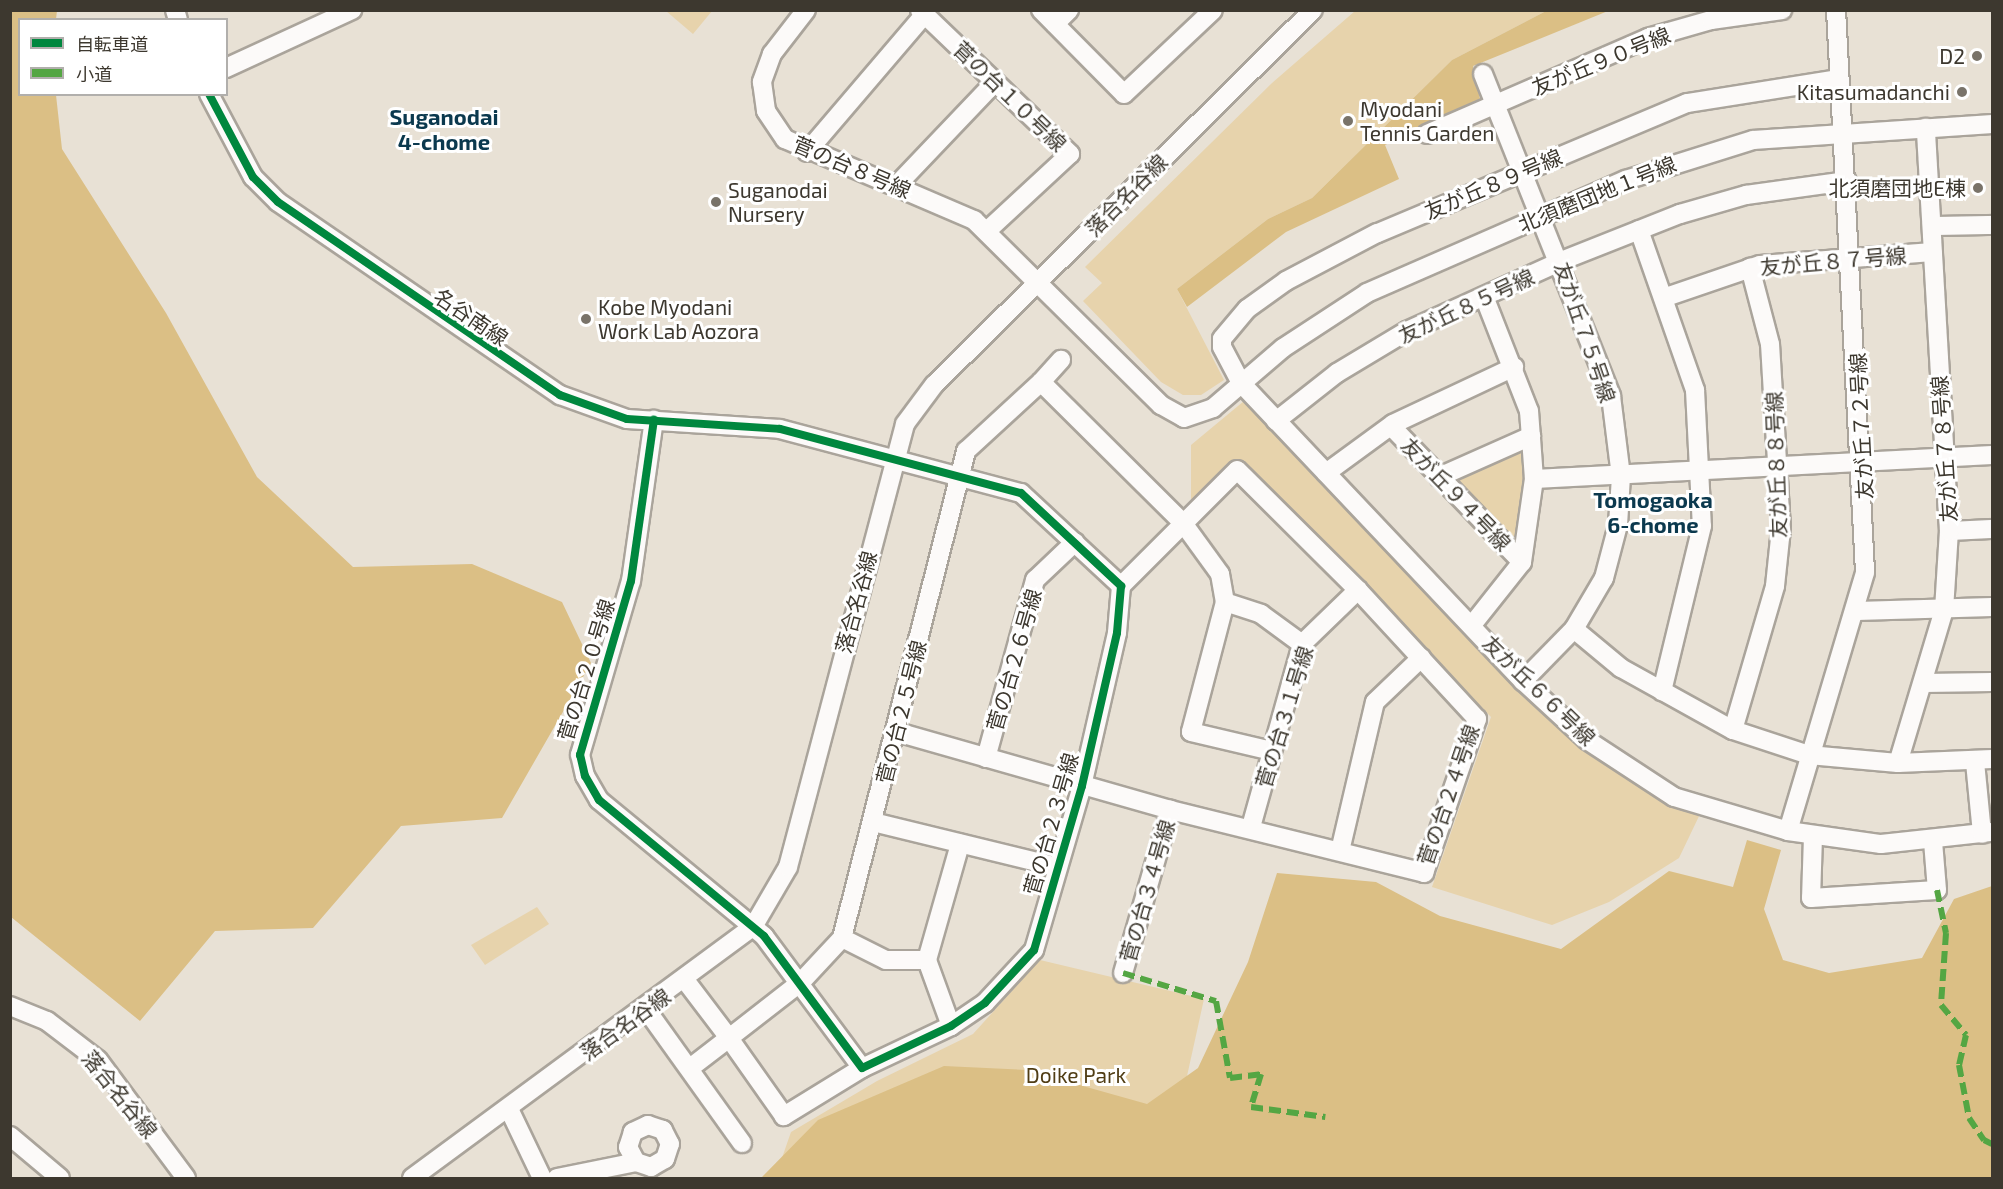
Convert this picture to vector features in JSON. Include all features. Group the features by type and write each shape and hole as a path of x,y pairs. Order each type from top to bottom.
{"street":[{"path":"228,67 352,10"},
{"name":"菅の台８号線","path":"806,10 772,54 762,82 773,126 807,152 897,186 988,230 1037,282"},
{"path":"1041,10 1124,94 1213,10"},
{"path":"1055,24 1069,10"},
{"name":"落合名谷線","path":"412,1179 685,980 753,927 788,867 894,458 919,402 1037,282 1313,10"},
{"name":"友が丘９０号線","path":"1427,134 1647,38 1711,20 1782,10"},
{"name":"友が丘７２号線","path":"1788,831 1809,755 1857,611 1865,572 1863,466 1845,131 1839,79 1836,10"},
{"path":"807,152 922,13"},
{"name":"菅の台１０号線","path":"922,13 1070,154 988,230"},
{"name":"友が丘７５号線","path":"1483,74 1543,215 1611,396 1621,476 1618,525 1604,578 1574,629 1523,681"},
{"name":"友が丘８９号線","path":"1241,383 1222,339 1247,309 1344,247 1687,103 1839,79"},
{"path":"897,186 995,82"},
{"name":"名谷南線","path":"211,96 253,177 327,239 560,395 591,410 654,420 747,423 894,458"},
{"name":"北須磨団地１号線","path":"1037,282 1179,417 1203,414 1320,322 1367,293 1543,215 1698,154 1753,140 1845,131 1992,124"},
{"name":"友が丘７８号線","path":"1898,764 1944,610 1949,531 1926,128"},
{"name":"友が丘８５号線","path":"1276,421 1347,367 1484,296 1561,261 1639,230 1746,195 1847,181"},
{"path":"1932,226 1992,225"},
{"path":"1639,230 1666,297 1695,390 1702,526 1695,565 1662,691"},
{"name":"友が丘８７号線","path":"1666,297 1750,268 1851,256 1933,252"},
{"name":"友が丘８８号線","path":"1733,730 1775,586 1781,530 1770,344 1750,268"},
{"path":"1472,625 1522,562 1534,479 1531,436 1514,367 1484,296"},
{"name":"菅の台２５号線","path":"690,1068 801,982 842,938 897,732 966,451 1041,382 1061,360"},
{"path":"1326,473 1391,426 1514,367"},
{"path":"1041,382 1183,523 1220,574 1225,602 1191,732 1272,751"},
{"name":"友が丘６６号線","path":"1241,383 1523,681 1587,740 1674,797 1788,831 1881,844 1933,842 1987,833"},
{"name":"菅の台２０号線","path":"654,420 631,581 580,755 599,800 753,927"},
{"name":"友が丘９４号線","path":"1391,426 1522,562"},
{"path":"1439,477 1531,436"},
{"path":"1534,479 1863,466 1943,457 1992,455"},
{"path":"894,458 960,474 1021,493 1121,586"},
{"name":"菅の台２４号線","path":"897,732 1170,810 1251,827 1424,873 1477,719 1358,590 1237,470 1121,586"},
{"path":"1949,531 1992,529"},
{"name":"菅の台２６号線","path":"986,758 1035,580 1075,542"},
{"name":"菅の台２３号線","path":"862,1068 951,1026 986,1003 1034,950 1082,786 1117,633 1121,586"},
{"name":"菅の台３１号線","path":"1251,827 1302,644 1358,590"},
{"path":"1225,602 1261,614 1302,644"},
{"path":"1857,611 1992,607"},
{"path":"1574,629 1621,668 1733,730 1809,755 1898,764 1984,760 1987,833"},
{"path":"1340,851 1375,702 1420,658"},
{"path":"1924,683 1992,682"},
{"name":"菅の台３４号線","path":"1123,973 1170,810"},
{"path":"873,822 1058,867"},
{"path":"1813,836 1811,897 1936,890 1933,842"},
{"path":"951,1026 927,960 960,844"},
{"path":"685,980 784,1116 862,1068 801,982 753,927"},
{"path":"842,938 886,960 927,960"},
{"name":"落合名谷線","path":"10,1006 47,1021 98,1060 186,1179"},
{"path":"645,1009 690,1068 742,1143"},
{"path":"509,1108 542,1179"},
{"path":"10,1136 60,1179"},
{"path":"557,1179 636,1162"}],"green space":[{"path":"666,11 712,11 693,34"},
{"path":"1355,11 1546,11 1452,60 1312,198 1268,219 1177,289 1224,380 1201,395 1183,395 1161,382 1083,301 1102,283 1085,267 1272,83"},
{"path":"1244,401 1529,697 1701,812 1679,858 1609,902 1552,925 1432,887 1491,717 1238,461 1191,508 1191,445"},
{"path":"1525,448 1523,509 1515,543 1455,479"},
{"path":"537,907 549,924 485,965 471,945"},
{"name":"Doike Park","path":"1040,960 1204,999 1176,1126 775,1178 791,1132 877,1081 973,1034"}],"shaded area":[{"path":"10,11 57,11 56,18 18,18 18,96 56,96 62,149 166,313 257,477 353,567 472,564 562,602 591,663 502,818 401,826 313,928 215,931 140,1021 11,917"},
{"path":"1546,11 1608,11 1473,66 1480,99 1385,145 1399,179 1286,232 1187,307 1177,289 1268,219 1312,198 1452,60"},
{"path":"1747,840 1781,850 1764,909 1783,960 1829,973 1922,958 1954,899 1992,886 1992,1178 761,1178 818,1120 944,1066 1026,1070 1147,1104 1198,1068 1248,962 1277,873 1376,882 1440,916 1561,949 1669,871 1733,887"}],"marked path":[{"path":"1937,890 1946,933 1941,1005 1966,1035 1959,1065 1969,1118 1984,1140 1992,1144"},
{"path":"1123,973 1216,1001 1230,1078 1261,1074 1251,1107 1325,1117"}],"cycle path":[{"path":"210,96 253,177 278,202 560,395 627,419 654,421"},
{"path":"654,421 780,429 1021,493 1121,586 1117,633 1082,786 1034,950 985,1003 951,1026 862,1068 764,936 599,800 585,776 580,755 631,581 654,421"}],"place":[{"name":"D2","path":"1977,56"},
{"name":"Kitasumadanchi","path":"1962,92"},
{"name":"Myodani Tennis Garden","path":"1348,121"},
{"name":"北須磨団地E棟","path":"1978,188"},
{"name":"Suganodai Nursery","path":"716,202"},
{"name":"Kobe Myodani Work Lab Aozora","path":"586,319"}],"district":[{"name":"Suganodai 4-chome","path":"444,128"},
{"name":"Tomogaoka 6-chome","path":"1653,512"}]}
